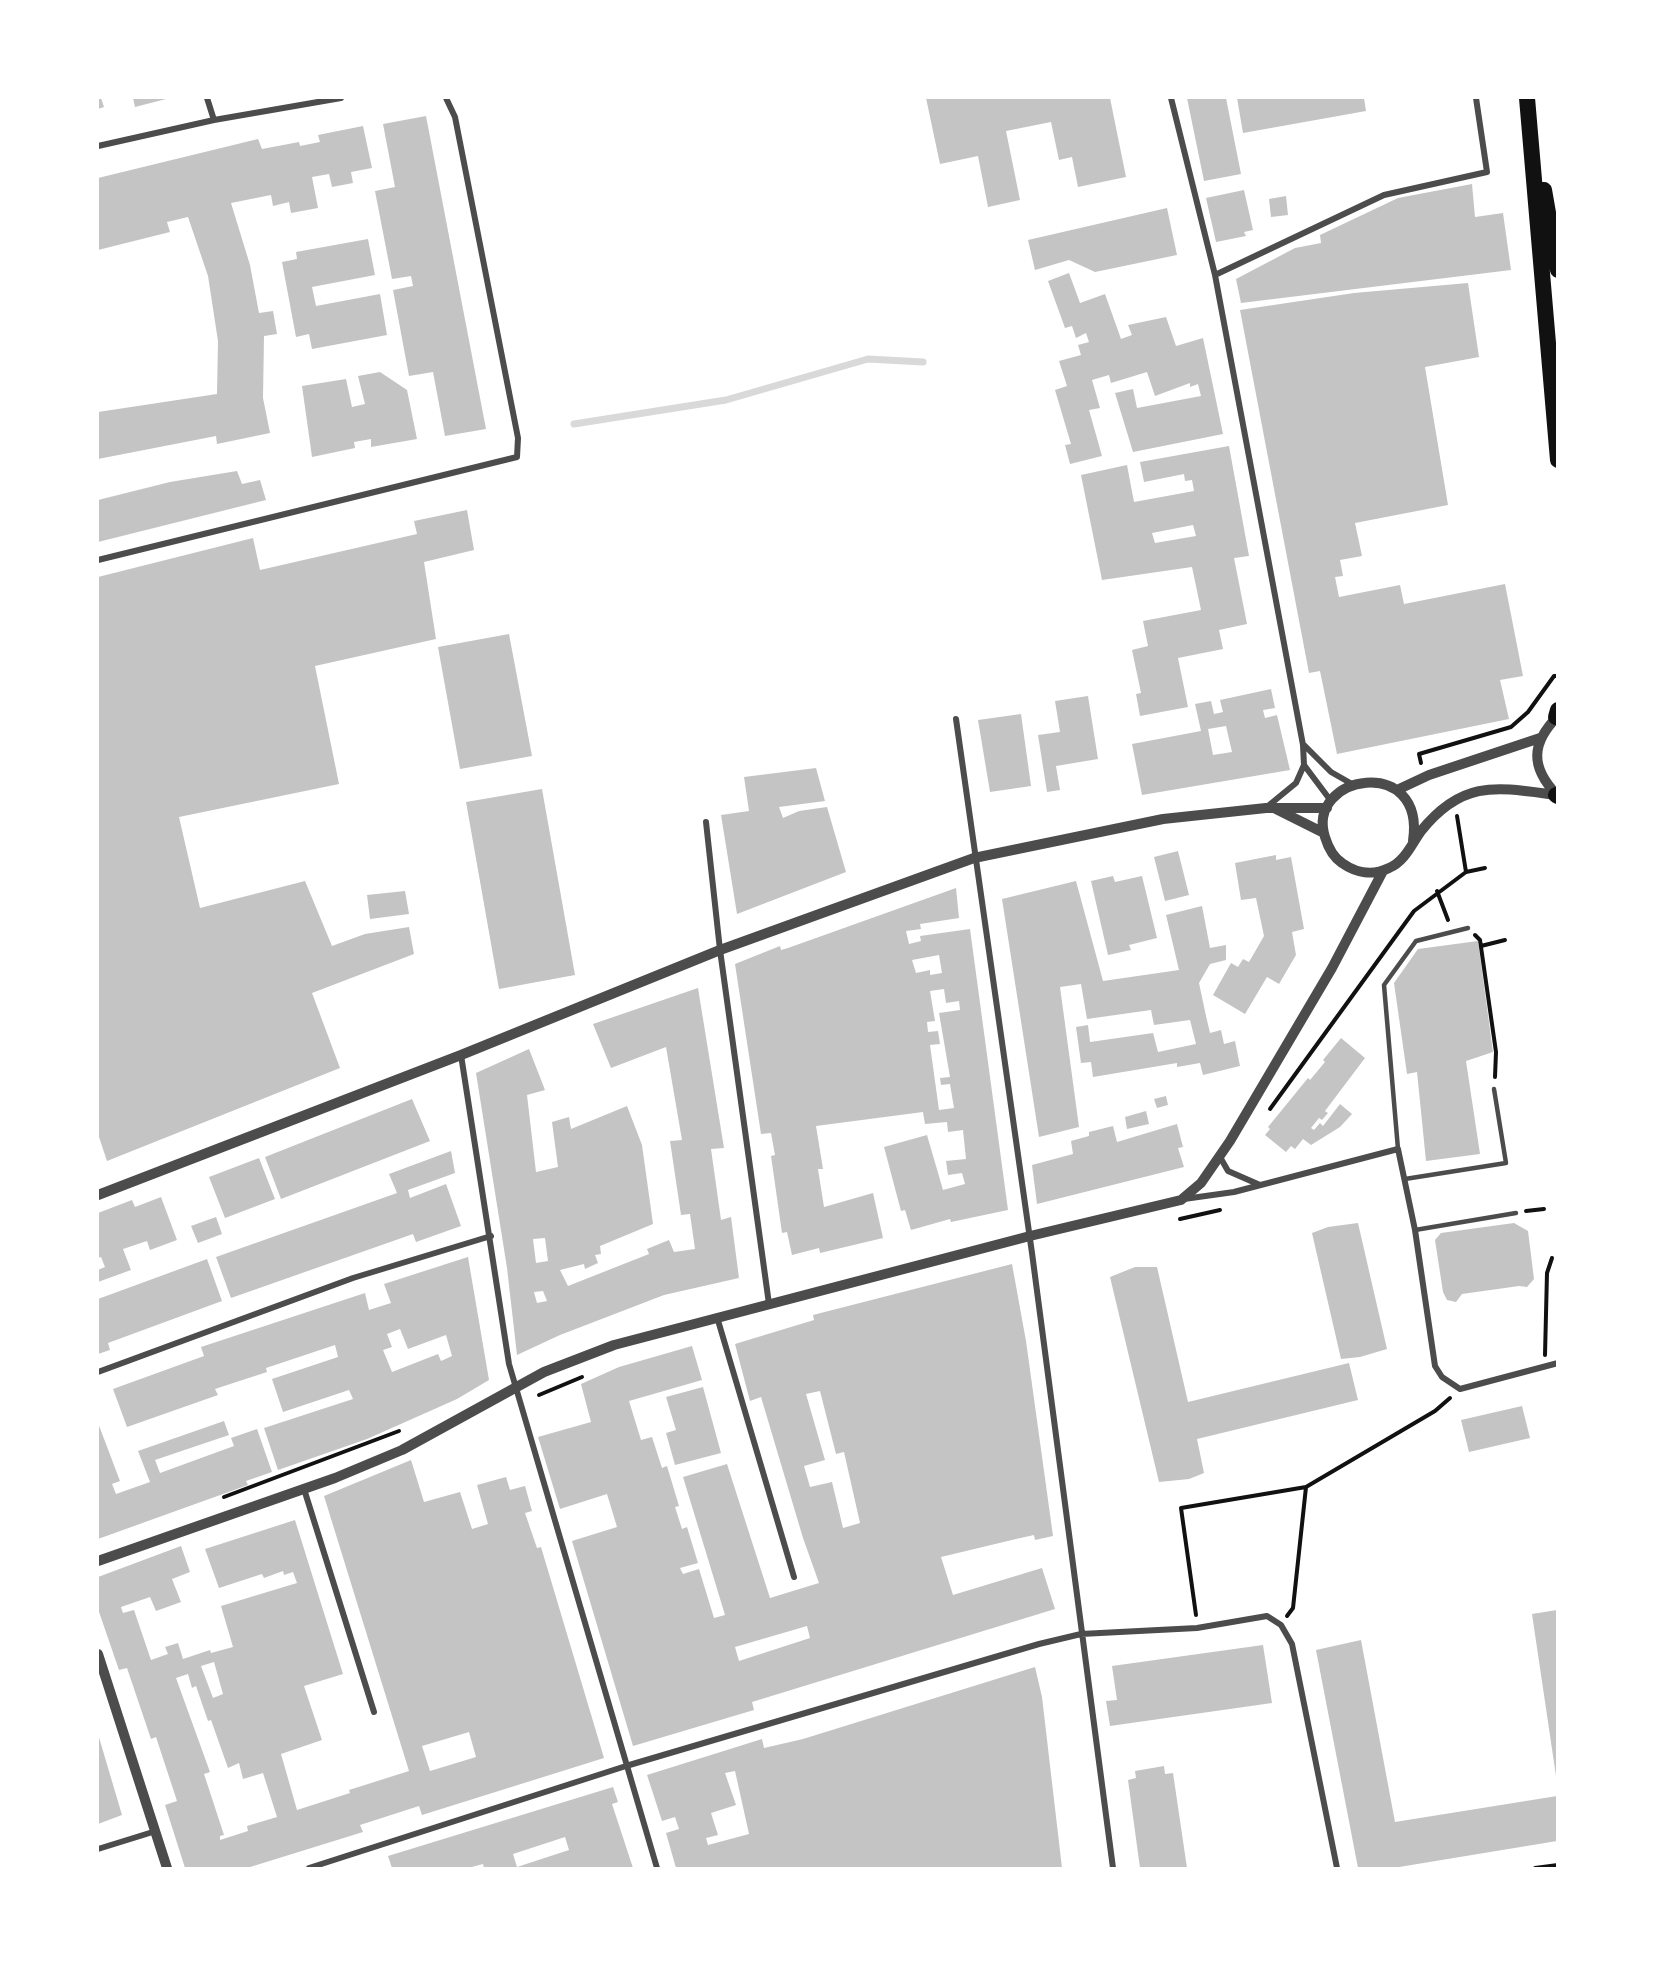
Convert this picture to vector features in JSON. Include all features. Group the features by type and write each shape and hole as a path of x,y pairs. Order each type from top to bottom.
{"highway":[{"path":"1528,98 1557,270"},
{"path":"1528,98 1557,460"}],"street":[{"path":"207,98 214,120"},
{"path":"98,146 214,120 341,98"},
{"path":"98,560 517,457 518,438 455,117 446,98"},
{"path":"1171,98 1215,275 1303,745 1304,765 1296,783 1270,808"},
{"path":"1215,275 1384,195 1487,172 1476,98"},
{"path":"1557,714 1540,738 1537,765 1545,782 1557,795"},
{"path":"956,719 1029,1236 1113,1869"},
{"path":"1397,790 1429,776 1540,738"},
{"path":"1303,745 1331,772 1352,784"},
{"path":"1304,765 1329,805"},
{"path":"1413,841 1413,813 1407,800 1397,790 1383,783 1367,781 1352,784 1329,805 1324,833 1329,848 1338,861 1351,869 1367,873 1383,871 1396,865 1432,817 1474,791 1498,787 1557,795"},
{"path":"98,1195 461,1055 720,950 974,858 1163,819 1270,808 1329,805"},
{"path":"1270,808 1324,833"},
{"path":"706,822 720,950 769,1304"},
{"path":"1181,1200 1201,1183 1220,1157 1332,968 1383,871"},
{"path":"461,1055 491,1236 509,1364 657,1869"},
{"path":"98,1561 304,1489 402,1450 544,1372 614,1345 1029,1236 1181,1200 1234,1192 1398,1149 1415,1230 1435,1366 1442,1377 1460,1389 1557,1363"},
{"path":"1220,1157 1228,1171 1260,1185"},
{"path":"98,1372 353,1278 491,1236"},
{"path":"717,1317 794,1576"},
{"path":"304,1489 374,1712"},
{"path":"309,1869 626,1766 1081,1634 1197,1628 1267,1616 1281,1624 1292,1644 1337,1869"},
{"path":"98,1654 167,1869"},
{"path":"98,1849 156,1831"}],"lane":[{"path":"1398,1149 1384,985 1416,941 1468,928"},
{"path":"1404,1179 1506,1163 1494,1089"},
{"path":"1415,1230 1516,1213"}],"path":[{"path":"1419,754 1511,727 1528,712 1554,676 1557,676"},
{"path":"1451,804 1456,814 1466,872"},
{"path":"1437,891 1452,932"},
{"path":"1468,928 1480,940 1481,946 1496,1052 1494,1089"},
{"path":"1481,946 1505,940"},
{"path":"1264,1117 1339,1015"},
{"path":"1170,1222 1227,1209"},
{"path":"1547,1365 1544,1352 1546,1273 1552,1258"},
{"path":"529,1400 584,1376"},
{"path":"1197,1628 1181,1508 1306,1487 1435,1412 1460,1389"},
{"path":"218,1500 403,1430"},
{"path":"1281,1624 1293,1608 1306,1487"},
{"path":"1535,1869 1557,1865"}],"building":[{"path":"98,98 101,98 104,107 98,109"},
{"path":"133,98 170,98 135,107"},
{"path":"926,98 1110,98 1126,177 1078,187 1072,157 1059,160 1051,122 1006,131 1020,200 988,207 978,156 940,164"},
{"path":"1187,98 1226,98 1241,174 1204,181"},
{"path":"1237,98 1364,98 1366,111 1243,133"},
{"path":"426,116 486,429 445,436 433,372 409,376 393,290 413,286 411,276 392,279 375,191 395,187 383,124"},
{"path":"363,126 372,168 351,172 353,183 332,187 329,174 312,177 318,208 291,213 289,202 273,206 271,195 231,203 250,265 259,313 273,311 277,334 264,336 263,398 270,433 217,444 216,436 98,459 98,412 217,394 218,341 208,276 188,217 167,222 170,232 98,250 98,178 258,139 262,149 299,142 300,146 320,142 318,135"},
{"path":"1472,184 1475,217 1503,213 1511,270 1241,303 1236,279 1295,248 1321,243 1320,235 1398,198"},
{"path":"1244,190 1253,230 1244,232 1246,236 1216,242 1206,198"},
{"path":"1286,196 1288,215 1271,217 1269,199"},
{"path":"1167,208 1177,255 1095,272 1069,260 1035,270 1028,240"},
{"path":"368,239 375,275 312,287 316,306 380,294 387,335 312,349 309,334 296,337 282,262 297,259 296,252"},
{"path":"1069,273 1080,303 1105,294 1121,339 1132,335 1128,325 1166,317 1176,346 1203,338 1223,434 1133,452 1115,393 1133,389 1137,408 1201,396 1198,384 1190,387 1190,383 1155,396 1147,372 1111,383 1109,375 1092,380 1100,408 1089,410 1102,456 1070,464 1065,445 1071,444 1055,390 1067,386 1059,361 1081,355 1078,345 1089,342 1086,333 1076,338 1072,326 1065,328 1048,281"},
{"path":"1468,283 1479,357 1425,367 1448,505 1355,523 1362,556 1340,560 1343,576 1335,577 1339,597 1400,585 1404,604 1505,584 1523,676 1500,680 1509,719 1337,754 1320,671 1309,673 1240,310 1354,293"},
{"path":"380,372 407,390 417,439 371,447 371,439 354,442 355,448 312,457 302,386 346,379 352,407 365,404 358,376"},
{"path":"1229,446 1249,556 1234,558 1247,624 1219,630 1223,649 1178,658 1188,707 1140,716 1136,694 1141,693 1132,650 1148,646 1143,621 1201,610 1192,567 1102,580 1081,475 1127,465 1134,502 1194,491 1192,480 1185,481 1184,474 1144,482 1140,462","holes":["1193,525 1196,536 1155,543 1152,533"]},
{"path":"237,471 242,484 260,480 266,500 98,542 98,500 170,482"},
{"path":"467,510 474,550 424,562 436,639 315,666 339,784 179,817 200,908 305,881 332,946 365,934 409,927 414,954 312,993 340,1068 107,1161 98,1134 98,577 253,538 260,570 417,534 414,521"},
{"path":"509,634 532,756 460,769 438,647"},
{"path":"1271,689 1275,708 1263,710 1265,718 1277,715 1290,770 1142,795 1132,744 1201,731 1195,704 1211,701 1214,714 1223,712 1220,700","holes":["1226,726 1232,752 1213,755 1208,729"]},
{"path":"1088,696 1098,759 1056,766 1060,790 1047,792 1038,735 1060,732 1055,701"},
{"path":"1021,714 1031,786 990,792 978,720"},
{"path":"816,768 825,801 779,807 783,818 799,811 827,807 846,872 737,914 721,815 749,811 744,777"},
{"path":"542,789 575,975 499,989 466,802"},
{"path":"1178,851 1189,895 1165,901 1154,857"},
{"path":"1276,855 1276,860 1291,857 1304,929 1292,932 1296,955 1279,984 1267,977 1245,1014 1213,995 1231,963 1238,967 1243,959 1249,962 1264,936 1256,898 1241,900 1235,863"},
{"path":"1113,876 1115,882 1142,876 1157,938 1129,945 1131,950 1108,955 1091,881"},
{"path":"1076,881 1103,981 1179,970 1166,915 1202,906 1210,948 1226,945 1226,960 1210,964 1199,983 1210,1033 1221,1030 1224,1044 1235,1041 1240,1066 1203,1075 1200,1063 1177,1067 1177,1063 1093,1077 1091,1062 1081,1063 1076,1027 1088,1025 1090,1042 1153,1033 1158,1052 1196,1044 1190,1020 1154,1025 1151,1010 1087,1019 1081,984 1060,987 1079,1127 1039,1137 1002,899"},
{"path":"956,888 959,918 920,924 921,929 906,931 909,944 921,941 920,936 970,929 1008,1210 951,1222 950,1219 911,1230 905,1210 901,1211 884,1147 927,1135 943,1190 965,1184 962,1173 948,1175 946,1161 966,1159 963,1130 948,1132 947,1122 925,1124 923,1112 816,1126 823,1169 818,1169 824,1207 873,1193 883,1238 820,1253 819,1248 792,1255 787,1232 782,1233 771,1156 775,1155 771,1133 761,1134 735,964 780,946 781,950","holes":["939,955 942,973 930,975 930,970 916,973 912,960","944,989 946,1003 959,1001 960,1010 939,1013 950,1077 940,1078 941,1085 950,1084 954,1108 939,1110 930,1045 940,1044 938,1031 928,1032 927,1022 935,1021 930,991"]},
{"path":"405,891 409,914 370,919 367,895"},
{"path":"1478,941 1493,1052 1466,1061 1480,1154 1426,1161 1417,1072 1407,1074 1394,983 1418,949"},
{"path":"698,988 724,1148 711,1149 721,1220 731,1217 739,1278 664,1295 560,1335 517,1355 507,1268 476,1073 529,1049 545,1090 527,1095 536,1172 558,1167 552,1122 569,1117 571,1129 627,1106 642,1145 653,1224 600,1246 601,1254 595,1255 598,1263 585,1269 584,1264 560,1270 568,1286 649,1254 647,1249 669,1240 674,1252 695,1249 690,1214 681,1215 670,1141 682,1140 666,1047 611,1068 593,1024","holes":["545,1238 548,1261 536,1263 533,1239","543,1291 547,1301 537,1303 534,1292"]},
{"path":"1341,1038 1365,1058 1325,1111 1328,1113 1322,1120 1319,1118 1311,1128 1314,1130 1320,1123 1323,1126 1340,1104 1352,1114 1340,1127 1311,1145 1303,1139 1295,1149 1291,1146 1286,1152 1265,1135 1270,1129 1268,1127 1308,1078 1310,1080 1325,1062 1323,1060"},
{"path":"1166,1096 1168,1105 1157,1108 1154,1099"},
{"path":"412,1099 430,1141 281,1199 265,1157"},
{"path":"1146,1111 1149,1124 1127,1129 1125,1117"},
{"path":"1177,1124 1183,1147 1178,1148 1184,1167 1037,1204 1032,1165 1073,1154 1071,1141 1089,1136 1089,1132 1113,1126 1117,1142"},
{"path":"451,1151 455,1173 408,1190 410,1198 446,1184 461,1226 416,1242 413,1234 231,1298 216,1257 397,1193 389,1174"},
{"path":"259,1158 275,1199 225,1218 209,1177"},
{"path":"161,1197 177,1240 150,1250 147,1241 123,1249 131,1270 98,1282 98,1270 105,1267 101,1257 98,1258 98,1213 132,1200 135,1207"},
{"path":"216,1217 222,1234 198,1243 191,1226"},
{"path":"1358,1223 1387,1349 1360,1357 1341,1359 1312,1233 1328,1227"},
{"path":"1514,1223 1528,1231 1534,1279 1527,1287 1519,1286 1462,1294 1456,1302 1447,1300 1443,1292 1435,1240 1441,1233"},
{"path":"468,1257 489,1380 457,1399 367,1439 278,1470 264,1428 353,1399 349,1390 283,1412 272,1379 338,1357 335,1345 266,1368 267,1372 215,1389 218,1395 127,1427 113,1389 204,1356 201,1347 365,1293 369,1310 391,1303 384,1284","holes":["400,1329 408,1349 446,1335 452,1356 441,1361 438,1354 392,1372 383,1350 392,1347 387,1334"]},
{"path":"207,1259 222,1301 108,1343 110,1350 98,1354 98,1299"},
{"path":"1012,1264 1026,1341 1053,1536 1035,1540 1034,1535 941,1557 953,1595 1042,1568 1055,1609 752,1702 754,1710 633,1746 572,1541 617,1527 607,1494 560,1509 538,1437 591,1422 581,1384 619,1367 692,1346 702,1380 629,1401 641,1440 652,1437 662,1468 667,1466 679,1506 675,1507 682,1529 687,1527 698,1563 680,1568 683,1574 699,1569 714,1618 725,1615 683,1477 727,1464 770,1598 819,1583 803,1538 761,1397 750,1401 735,1344 814,1320 813,1315","holes":["820,1391 836,1454 844,1452 860,1523 843,1528 832,1482 810,1487 804,1466 825,1460 806,1394","807,1626 810,1638 739,1661 735,1647"]},
{"path":"1135,1267 1157,1267 1188,1402 1349,1363 1358,1400 1197,1439 1204,1473 1189,1479 1159,1482 1110,1277"},
{"path":"703,1387 721,1453 675,1465 666,1433 676,1430 666,1397"},
{"path":"1522,1406 1530,1438 1469,1452 1461,1420"},
{"path":"224,1421 229,1435 155,1460 160,1473 234,1446 231,1438 257,1429 272,1472 246,1481 248,1485 98,1539 98,1423 120,1481 112,1484 116,1494 150,1482 138,1451"},
{"path":"411,1460 424,1502 460,1492 472,1529 488,1524 477,1485 506,1477 510,1490 525,1486 532,1511 525,1513 537,1548 541,1547 604,1758 422,1815 419,1806 360,1825 363,1832 247,1868 185,1868 165,1805 177,1801 156,1737 151,1739 127,1668 119,1670 98,1609 98,1577 181,1546 190,1572 172,1579 181,1602 156,1611 150,1597 121,1607 123,1613 134,1610 151,1660 168,1654 165,1647 178,1643 183,1659 210,1650 211,1653 233,1647 221,1606 297,1583 293,1572 284,1575 283,1571 264,1578 262,1574 219,1588 205,1549 295,1520 343,1674 304,1686 322,1740 281,1754 297,1810 350,1793 349,1790 409,1771 324,1496","holes":["214,1662 223,1694 213,1698 201,1666","188,1674 192,1688 196,1686 228,1768 239,1763 243,1779 263,1773 277,1817 247,1826 248,1831 220,1840 220,1836 224,1835 204,1774 210,1772 176,1678","469,1732 476,1757 430,1771 422,1746"]},
{"path":"1557,1610 1557,1775 1556,1776 1532,1614"},
{"path":"1361,1640 1395,1822 1557,1796 1557,1841 1393,1868 1358,1868 1316,1650"},
{"path":"1263,1645 1272,1703 1110,1726 1106,1701 1117,1700 1112,1666"},
{"path":"1035,1667 1042,1697 1062,1868 676,1868 666,1833 679,1829 675,1817 662,1821 647,1775 762,1739 764,1748 803,1739","holes":["735,1771 749,1834 708,1845 706,1838 718,1835 711,1813 736,1805 725,1773"]},
{"path":"98,1734 122,1815 98,1824"},
{"path":"1164,1766 1165,1774 1173,1773 1187,1868 1140,1868 1128,1780 1136,1778 1135,1771"},
{"path":"613,1787 618,1802 612,1804 633,1868 484,1868 483,1864 468,1868 392,1868 388,1856","holes":["565,1837 569,1850 517,1867 513,1854"]}],"waterway":[{"path":"574,424 726,400 868,359 923,362"}]}
